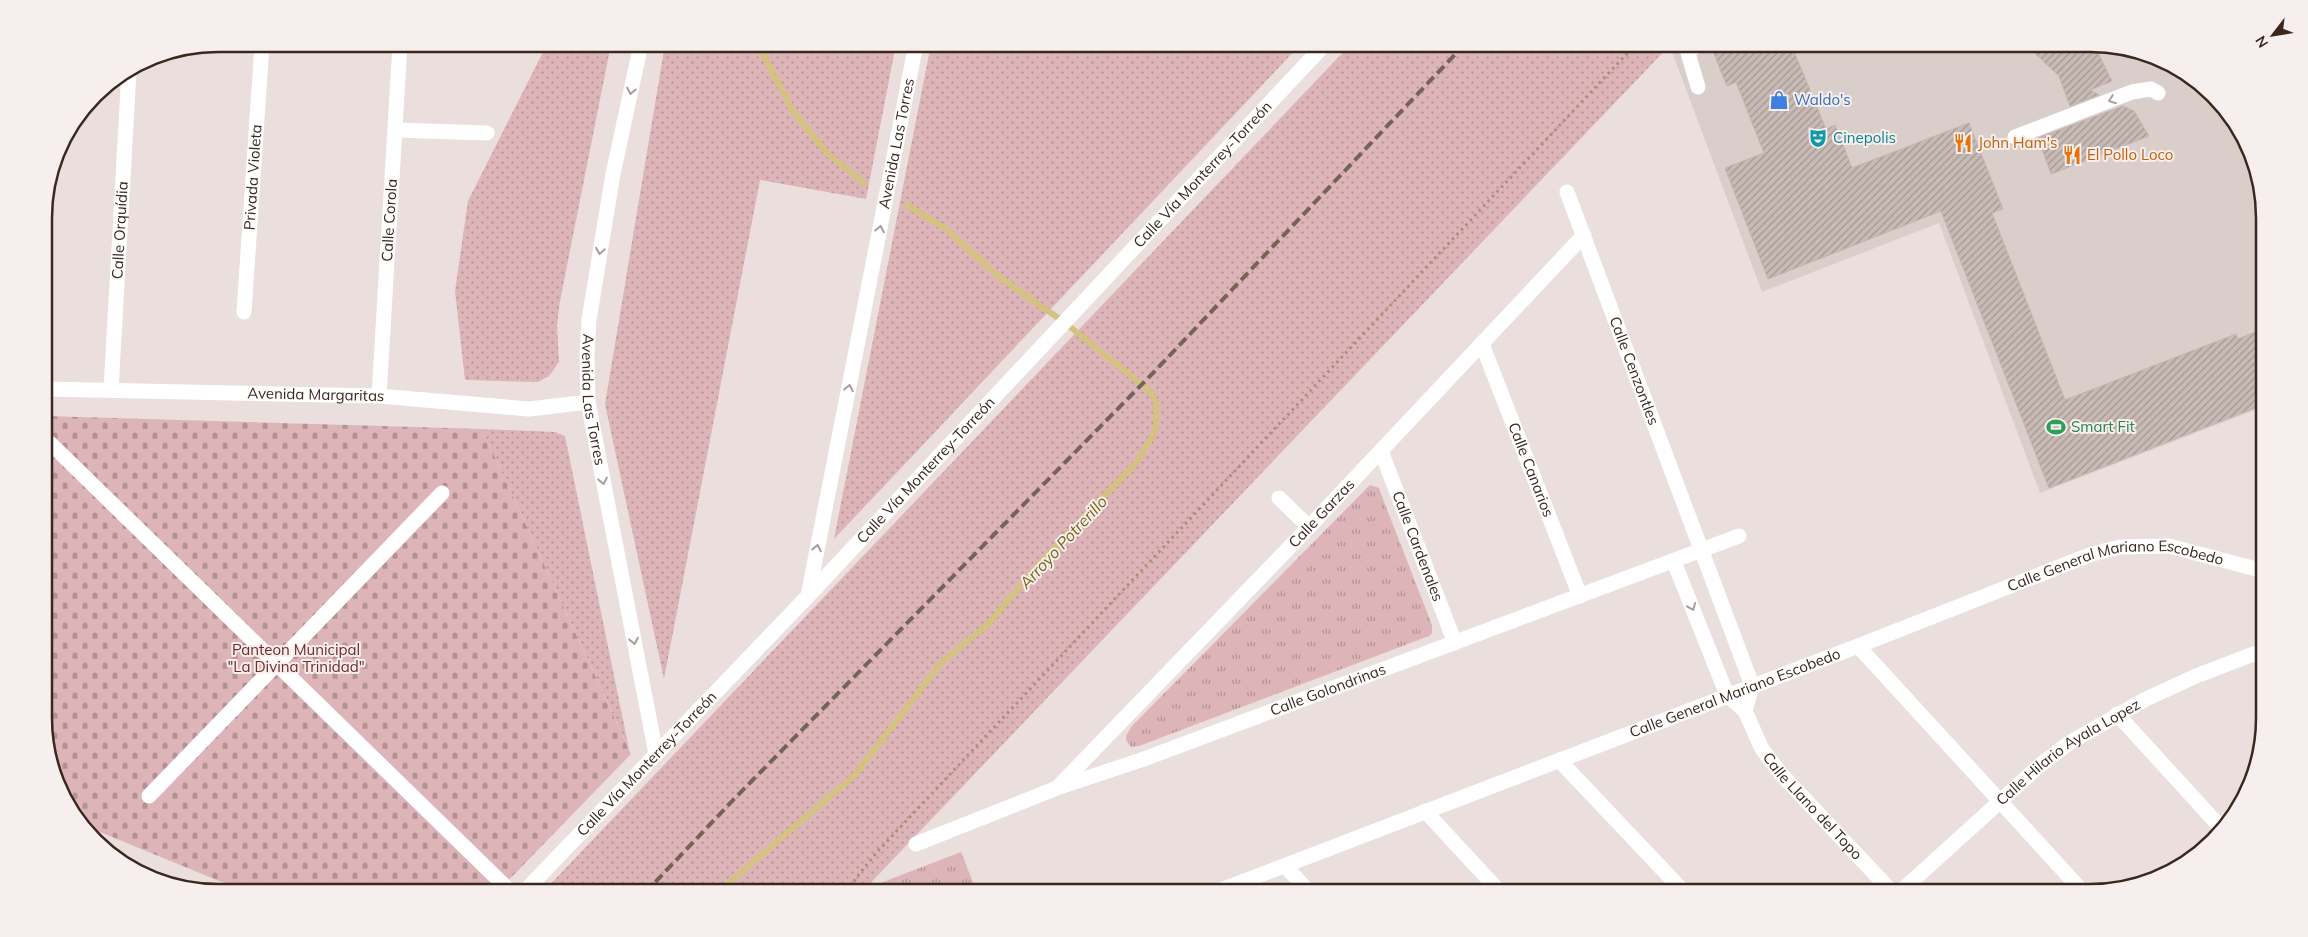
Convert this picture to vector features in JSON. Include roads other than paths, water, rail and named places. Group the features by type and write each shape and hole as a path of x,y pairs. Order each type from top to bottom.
{"street":[{"name":"Privada Violeta","path":"244,312 261,52"},
{"name":"Calle Corola","path":"379,396 400,52"},
{"name":"Avenida Las Torres","path":"639,52 613,174 589,320 587,353 588,402 656,754"},
{"name":"Avenida Las Torres","path":"808,596 914,52"},
{"name":"Calle Vía Monterrey-Torreón","path":"533,884 808,596 1318,52"},
{"path":"1689,52 1698,87"},
{"name":"Calle Orquídia","path":"111,390 129,80"},
{"path":"2016,137 2132,92 2151,90 2158,93"},
{"path":"395,130 487,133"},
{"name":"Calle Cenzontles","path":"1566,192 1584,235 1752,685"},
{"name":"Calle Garzas","path":"1057,788 1309,527 1584,235"},
{"name":"Calle Canarios","path":"1482,344 1580,596"},
{"name":"Avenida Margaritas","path":"53,389 379,396 529,409 588,402"},
{"path":"53,445 503,884"},
{"name":"Calle Cardenales","path":"1381,451 1455,643"},
{"path":"149,796 442,493"},
{"path":"1279,498 1309,527"},
{"name":"Calle Golondrinas","path":"916,844 1057,788 1141,760 1740,536"},
{"name":"Calle General Mariano Escobedo","path":"1236,884 1858,646 2092,554 2120,547 2169,546 2256,569"},
{"path":"1674,562 1727,695"},
{"path":"1858,646 2076,884"},
{"name":"Calle Hilario Ayala Lopez","path":"1908,884 2068,743 2117,714 2196,676 2256,657"},
{"path":"1745,710 1752,685"},
{"name":"Calle Llano del Topo","path":"1727,695 1745,710 1762,749 1782,774 1885,884"},
{"path":"2117,714 2217,824"},
{"path":"1558,760 1676,884"},
{"path":"1425,811 1493,884"},
{"path":"1285,866 1302,884"}],"waterway":[{"name":"Arroyo Potrerillo","path":"762,52 793,111 827,153 864,183"},
{"name":"Arroyo Potrerillo","path":"727,884 855,775 940,664 987,625 1041,562 1136,463 1153,435 1156,424 1156,403 1150,391 1064,322 999,277 946,229 907,205"}],"railway":[{"path":"654,884 735,798 1153,373 1457,52"}],"place":[{"name":"Waldo's","path":"1779,100"},
{"name":"Cinepolis","path":"1818,138"},
{"name":"John Ham's","path":"1963,143"},
{"name":"El Pollo Loco","path":"2072,155"},
{"name":"Smart Fit","path":"2056,427"}],"park label":[{"name":"Panteon Municipal \"La Divina Trinidad\"","path":"296,658"}]}
